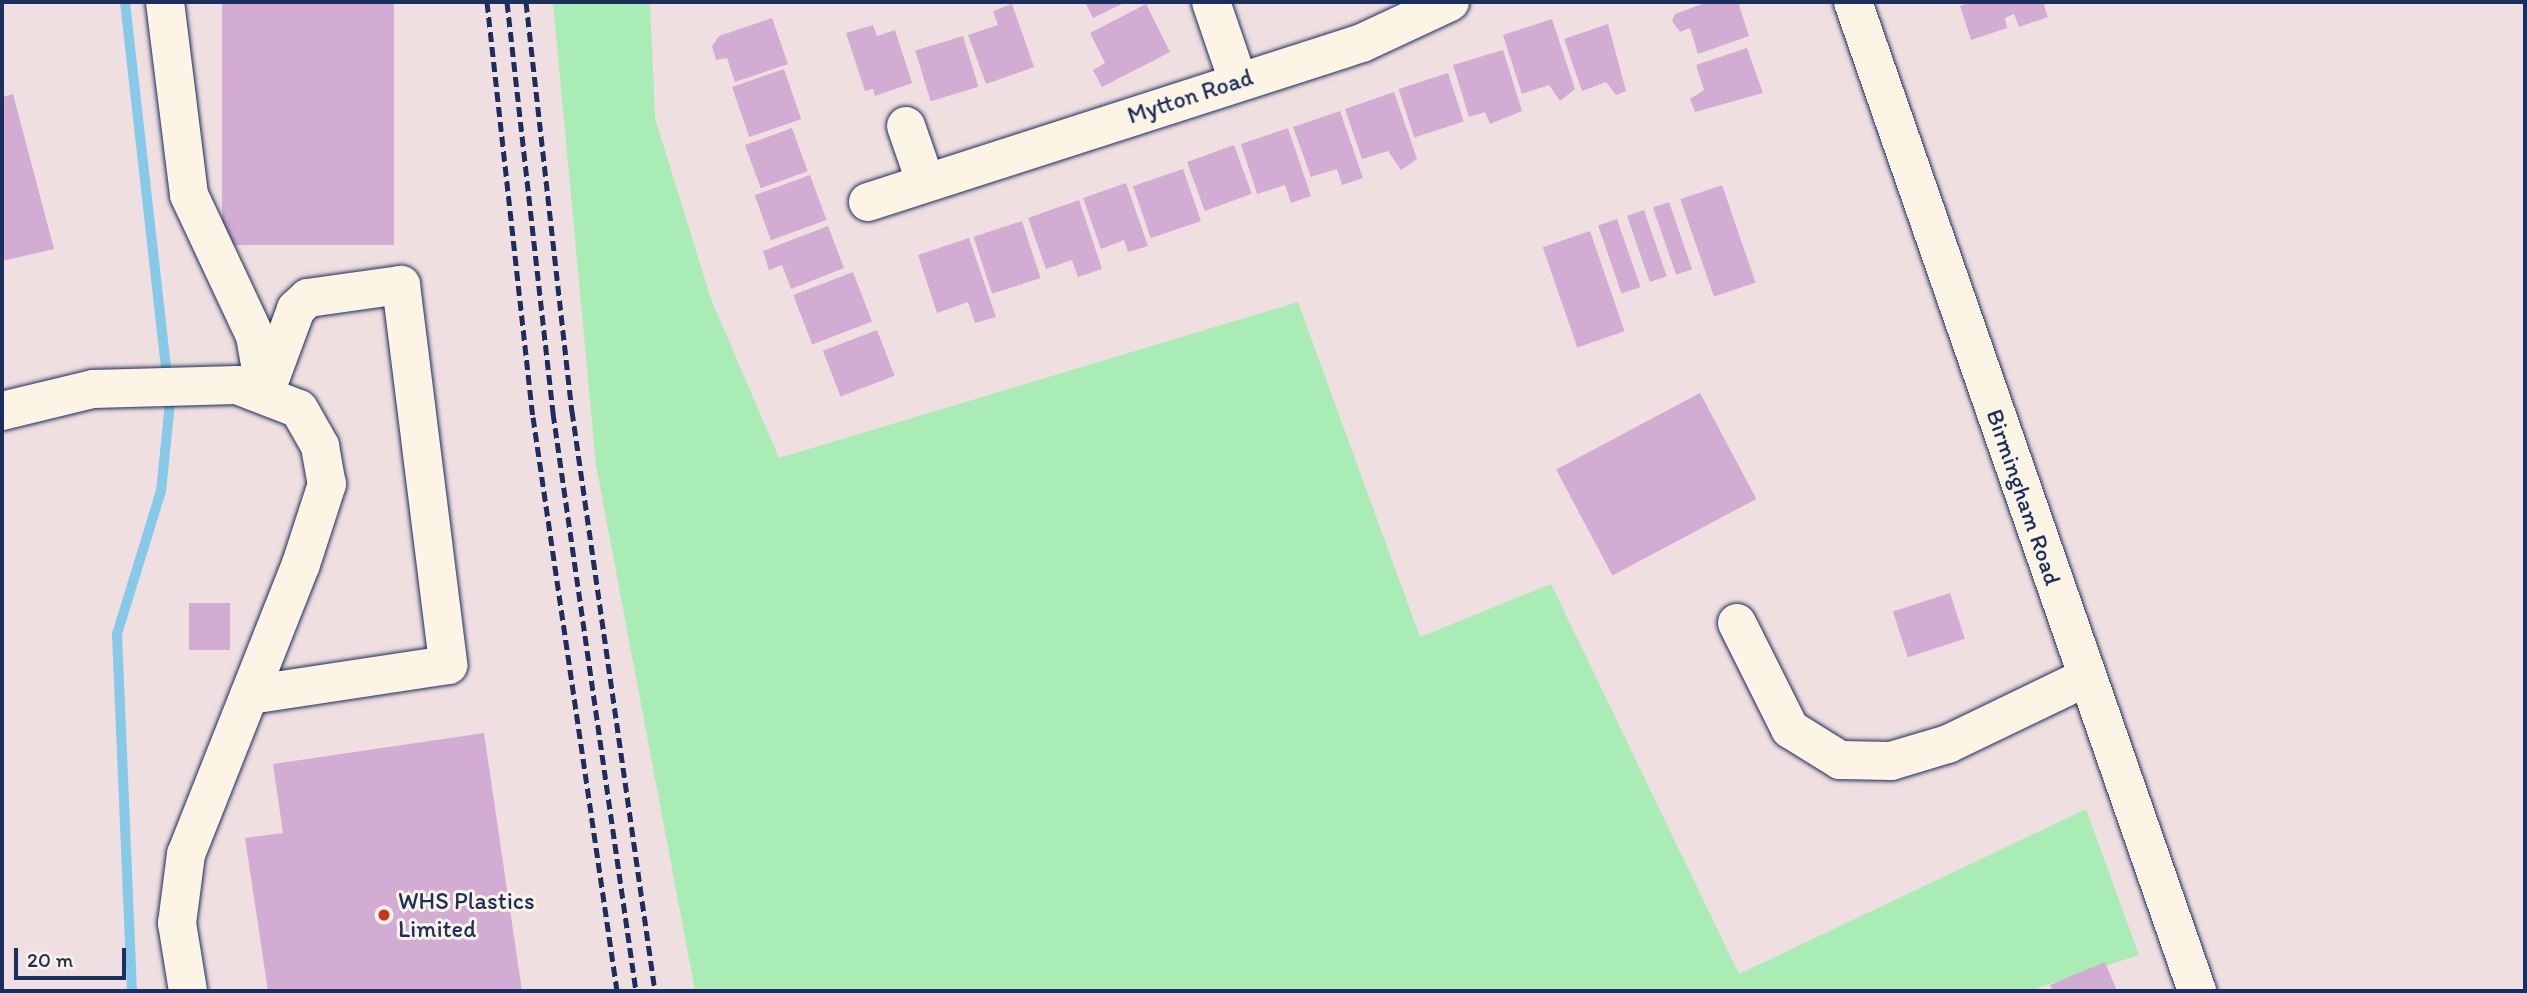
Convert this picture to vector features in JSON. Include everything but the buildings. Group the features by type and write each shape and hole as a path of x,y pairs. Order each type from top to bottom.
{"main road":[{"path":"165,2 190,195 255,336 265,393"},
{"path":"1211,2 1238,81"},
{"name":"Mytton Road","path":"868,202 925,181 1362,43 1450,2"},
{"name":"Birmingham Road","path":"1853,2 2197,991"},
{"path":"906,126 925,181"},
{"path":"249,695 449,665 401,285 308,298 296,309 265,393"},
{"path":"2,411 113,387 183,382 265,393 299,409 320,446 327,484 249,695 186,854 177,893 188,991"},
{"path":"1737,623 1790,729 1840,760 1891,761 1948,744 2087,677"}],"green space":[{"path":"553,2 650,2 655,118 711,299 779,458 1298,302 1420,637 1551,584 1739,974 2086,809 2139,955 2028,991 695,991 596,465"}],"waterway":[{"path":"125,2 170,403 161,491 117,634 132,991"}],"railway":[{"path":"487,2 533,417 617,991"},
{"path":"507,2 553,413 636,991"},
{"path":"526,2 572,411 655,991"}],"place":[{"name":"WHS Plastics Limited","path":"384,915"}]}
